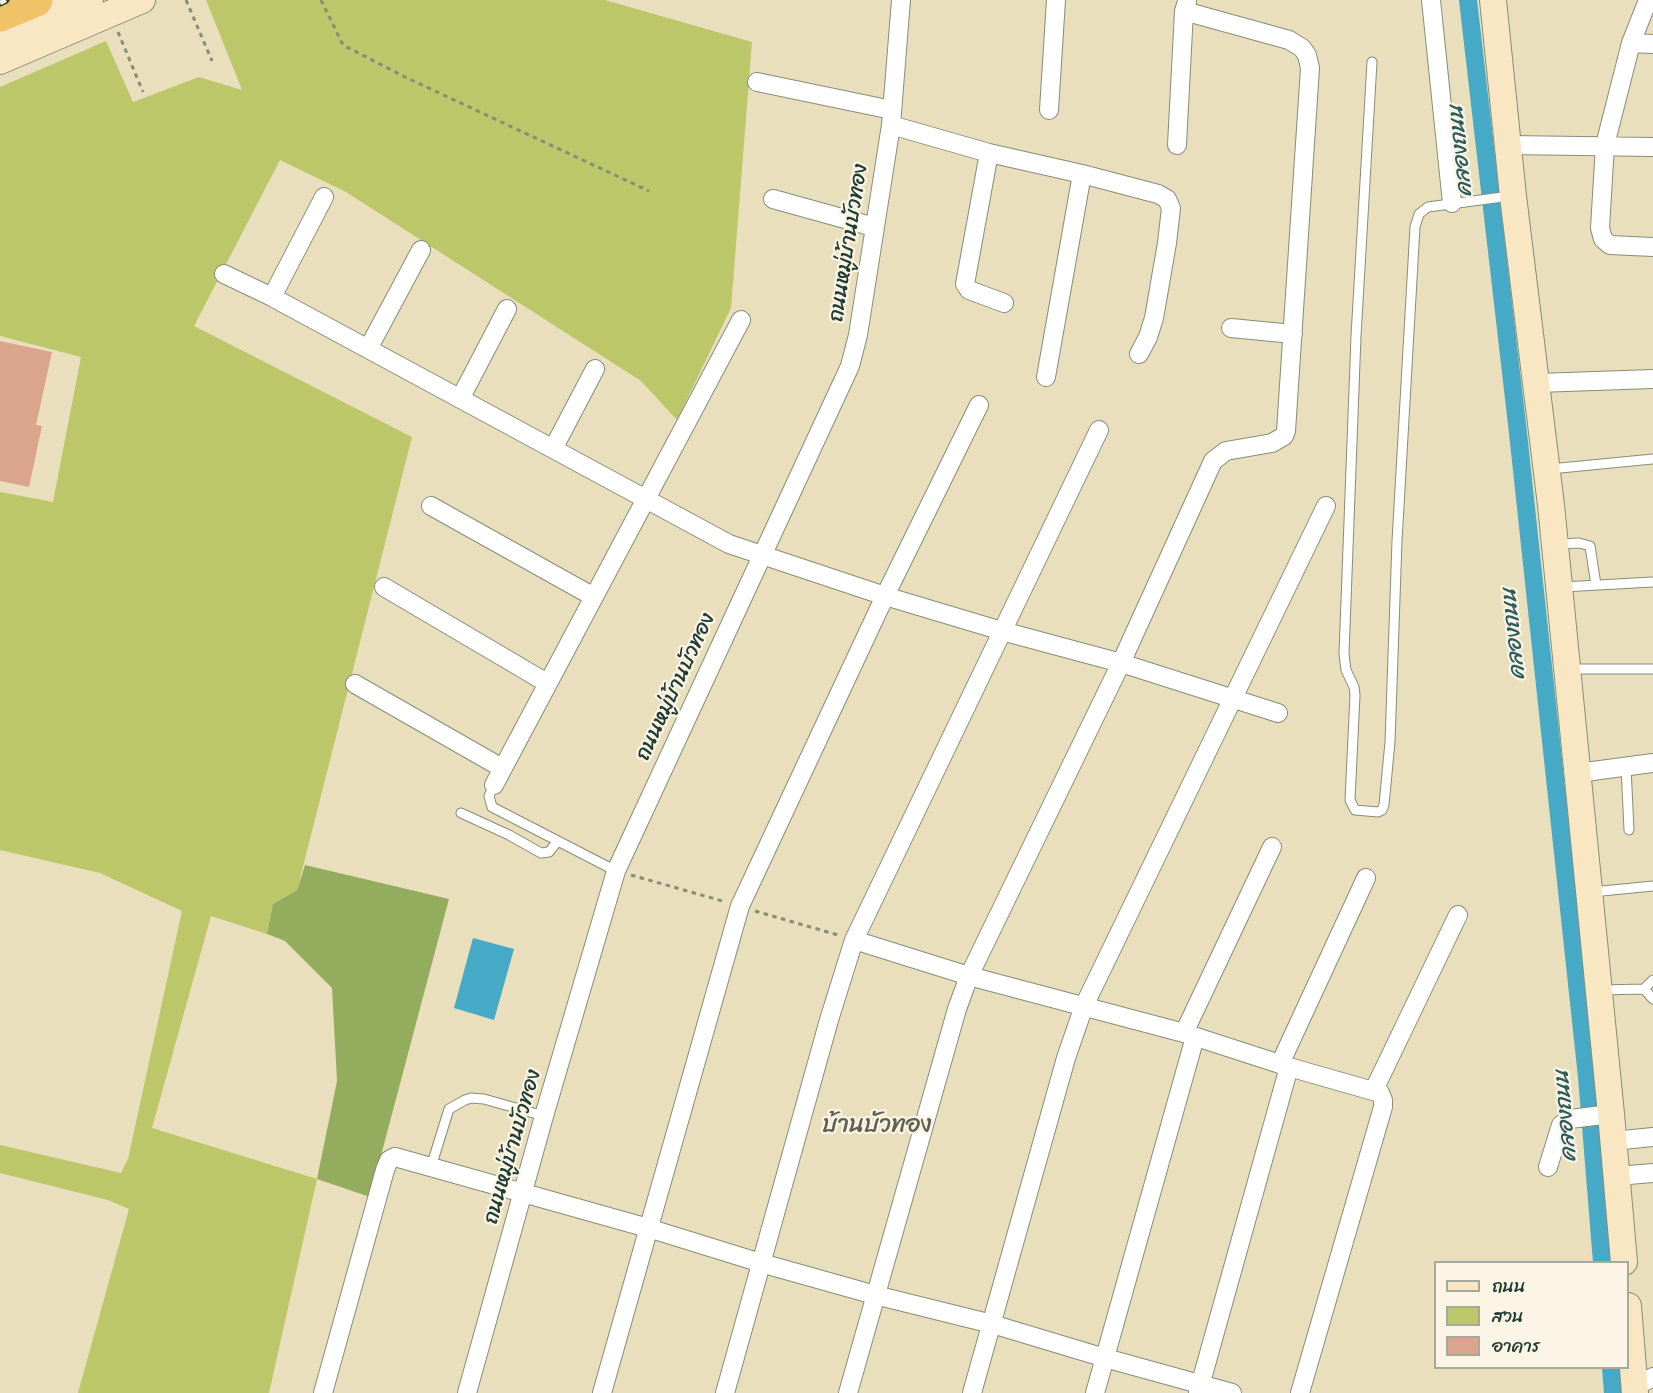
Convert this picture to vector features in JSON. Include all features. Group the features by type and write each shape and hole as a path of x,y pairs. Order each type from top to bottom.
{"highway":[{"path":"0,15 36,0"}],"street":[{"path":"0,36 62,9 100,7 142,0"},
{"name":"ถนนหมู่บ้านบัวทอง","path":"467,1393 544,1116 616,871 850,366 858,335 891,117 901,0"},
{"path":"1049,110 1056,0"},
{"path":"1431,0 1452,203"},
{"path":"1494,0 1509,145 1504,197 1537,383 1547,469 1599,990 1603,1115 1613,1141 1624,1261"},
{"path":"1648,0 1631,43 1605,145 1600,228 1603,239 1610,245 1653,247"},
{"path":"848,1393 957,1009 969,976 1121,663 1213,461 1226,451 1272,443 1284,436 1286,430 1310,68 1307,54 1289,40 1186,5 1177,145"},
{"path":"0,61 100,7"},
{"path":"1631,43 1653,44"},
{"path":"757,82 891,117 989,153 1082,174 1158,194 1167,199 1171,208 1154,318 1139,354"},
{"path":"1509,145 1653,147"},
{"path":"989,153 965,285 969,290 1004,303"},
{"path":"1046,377 1082,174"},
{"path":"272,297 324,197"},
{"path":"773,200 874,227"},
{"path":"368,349 421,250"},
{"path":"224,274 272,297 729,544 885,596 1121,663 1278,712"},
{"path":"460,399 507,309"},
{"path":"494,784 741,320"},
{"path":"1232,328 1293,334"},
{"path":"553,449 595,369"},
{"path":"1537,383 1653,379"},
{"path":"602,1393 740,906 885,596 979,405"},
{"path":"725,1393 829,1020 854,940 1099,430"},
{"path":"431,506 594,597"},
{"path":"972,1393 1066,1058 1084,1006 1326,506"},
{"path":"384,587 547,683"},
{"path":"355,684 502,768"},
{"path":"1578,773 1653,763"},
{"path":"1095,1393 1189,1035 1272,847"},
{"path":"1200,1389 1285,1065 1366,878"},
{"path":"1374,1090 1458,915"},
{"path":"854,940 969,976 1189,1035 1374,1090 1382,1097 1383,1107 1300,1393"},
{"path":"1548,1167 1562,1125 1570,1119 1603,1115"},
{"path":"1613,1141 1653,1137"},
{"path":"323,1393 389,1160 395,1158 648,1228 875,1295 992,1324 1200,1389 1232,1393"},
{"path":"1617,1176 1653,1173"},
{"path":"1629,1312 1641,1386"}],"lane":[{"path":"1372,62 1356,336 1344,654 1346,669 1355,695 1350,800 1354,810 1378,812 1384,805 1390,742 1397,541 1415,228 1419,214 1428,207 1504,197"},
{"path":"1547,469 1653,459"},
{"path":"1555,544 1579,543 1590,546 1596,585"},
{"path":"1560,587 1653,582"},
{"path":"1567,669 1653,669"},
{"path":"1626,767 1629,830"},
{"path":"494,784 489,796 492,807 616,871"},
{"path":"461,813 541,852 549,852 557,842"},
{"path":"1589,892 1653,886"},
{"path":"1599,990 1644,989 1653,980"},
{"path":"1644,989 1653,999"},
{"path":"431,1167 449,1109 465,1100 484,1099 544,1116"}],"path":[{"path":"186,0 212,61"},
{"path":"321,0 344,45 405,77 649,191"},
{"path":"100,7 143,92"}],"green space":[{"path":"206,0 605,0 752,42 731,308 677,420 641,381 346,192 280,160 194,326 412,437 297,890 273,904 267,934 211,916 152,1128 317,1179 269,1393 78,1393 129,1209 108,1200 0,1173 0,1145 121,1173 128,1159 182,911 100,873 0,850 0,492 53,502 81,357 0,336 0,87 106,41 133,102 199,77 242,90"},
{"path":"305,865 449,899 370,1197 317,1179 337,1081 332,988 285,941 267,934 273,904 297,890"}],"water":[{"path":"473,938 514,949 494,1020 454,1008"}],"building":[{"path":"0,341 52,352 36,425 42,426 29,487 0,481"}],"waterway":[{"name":"คลองถนน","path":"1468,0 1518,433 1587,1077 1602,1261"},
{"name":"คลองถนน","path":"1611,1369 1613,1393"}],"railway":[{"path":"0,3 6,0"}],"district":[{"name":"บ้านบัวทอง","path":"877,1126"}]}
